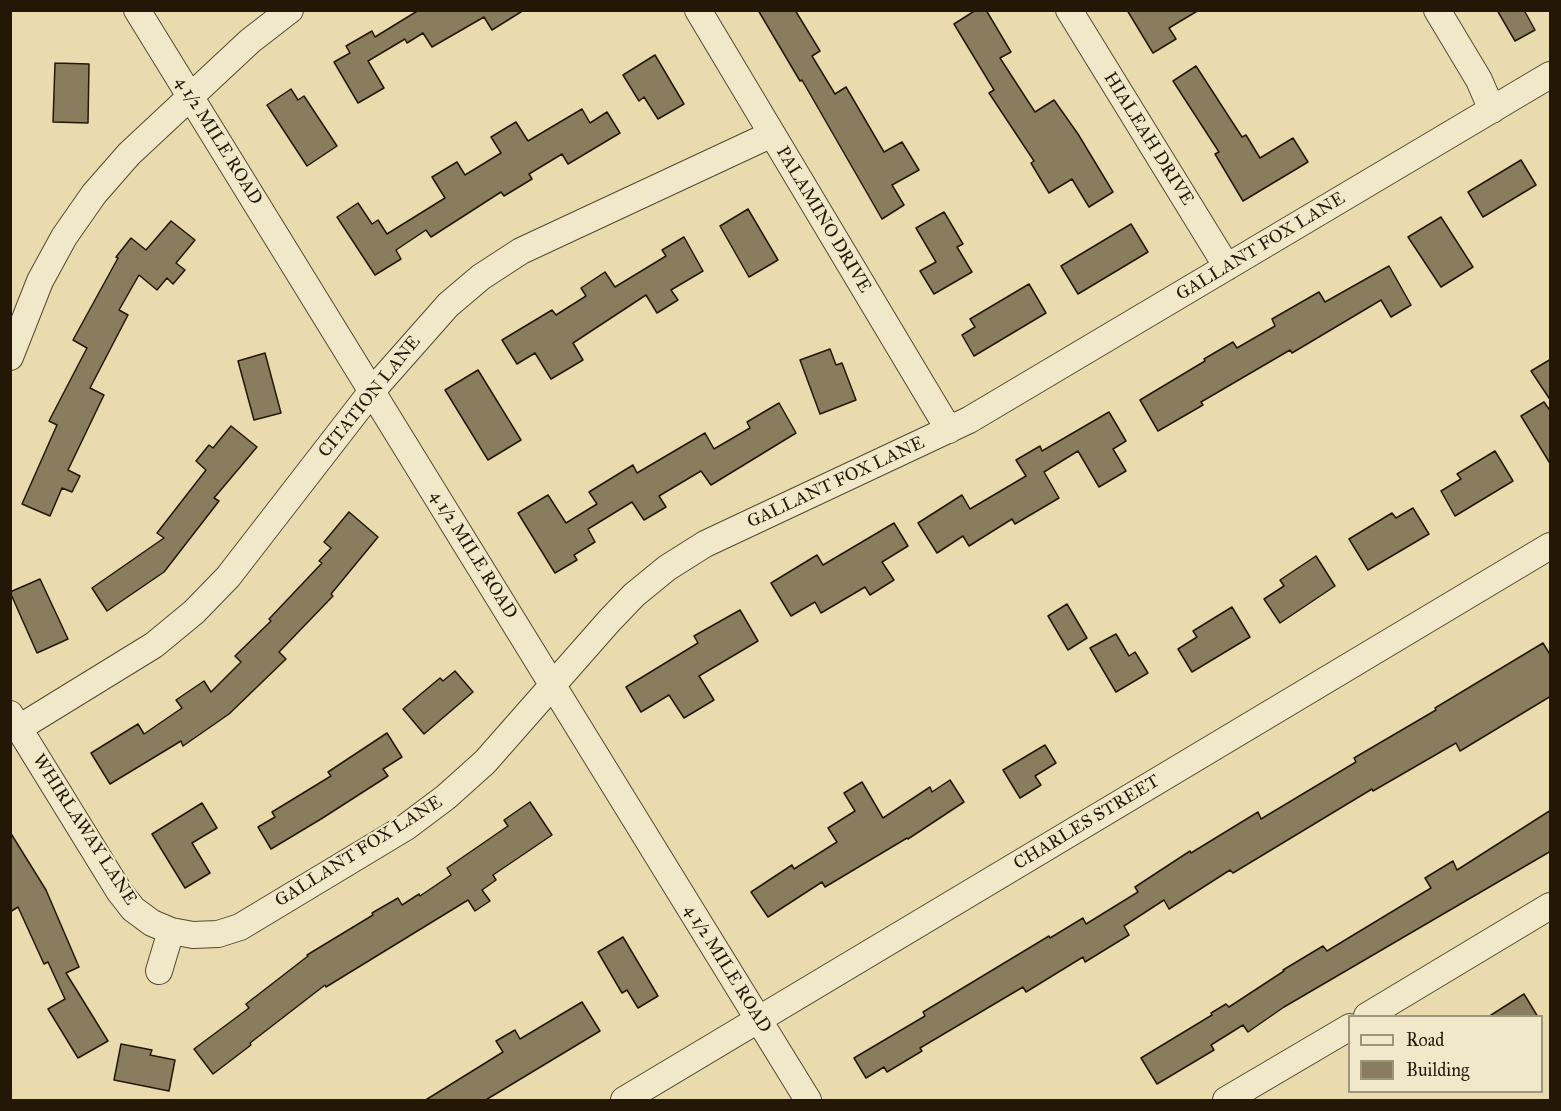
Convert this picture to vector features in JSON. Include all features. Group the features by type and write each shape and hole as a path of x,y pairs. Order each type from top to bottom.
{"street":[{"name":"4 1/2 MILE ROAD","path":"137,10 808,1101"},
{"path":"10,357 40,282 64,237 94,194 129,154 250,41 290,10"},
{"name":"PALAMINO DRIVE","path":"698,10 949,430"},
{"name":"HIALEAH DRIVE","path":"1069,10 1227,267"},
{"path":"1437,10 1479,80 1492,110"},
{"name":"GALLANT FOX LANE","path":"171,931 193,935 218,934 240,927 406,827 446,797 485,762 634,595 667,568 705,544 969,420 1551,75"},
{"name":"CITATION LANE","path":"15,721 154,645 194,612 228,577 372,391 448,305 481,277 521,251 772,134"},
{"name":"CHARLES STREET","path":"624,1101 1551,546"},
{"name":"WHIRLAWAY LANE","path":"15,721 119,891 133,909 152,923 171,931"},
{"path":"1370,1015 1551,906"},
{"path":"159,971 171,931"},
{"path":"1226,1101 1348,1028"}],"building":[{"path":"419,10 524,10 492,30 484,17 432,47 423,33 407,43 405,39 368,61 384,88 358,103 334,62 350,53 346,46 372,31 375,37"},
{"path":"758,10 795,10 820,51 812,56 835,94 846,87 884,152 902,142 919,170 892,185 904,205 882,219 802,80 800,81"},
{"path":"976,10 986,10 1011,52 1000,58 1035,112 1054,100 1078,134 1113,192 1089,207 1072,179 1049,193 1031,163 1034,161 989,93 994,90 954,24"},
{"path":"1127,10 1199,10 1169,28 1176,39 1153,53"},
{"path":"1497,10 1524,10 1535,30 1515,41"},
{"path":"655,55 684,104 658,119 644,97 639,101 623,75"},
{"path":"55,63 89,64 88,123 53,122"},
{"path":"1196,66 1242,137 1246,135 1260,158 1293,138 1308,162 1243,201 1215,154 1219,152 1173,81"},
{"path":"291,89 298,100 304,96 337,146 307,166 267,105"},
{"path":"582,109 590,123 607,112 620,133 568,164 562,154 529,174 532,179 504,196 501,192 431,237 426,230 396,250 401,259 375,275 337,217 358,203 372,224 378,220 387,234 445,198 432,177 457,162 465,175 501,153 491,137 516,122 528,141"},
{"path":"1521,160 1536,185 1483,217 1468,192"},
{"path":"748,209 778,260 749,277 720,226"},
{"path":"944,212 963,244 957,247 972,272 934,294 920,271 936,262 916,228"},
{"path":"1441,217 1473,267 1441,287 1408,237"},
{"path":"171,221 195,240 176,263 185,270 173,284 167,278 157,290 139,275 119,310 128,315 90,388 104,395 68,470 80,476 72,492 62,488 50,516 22,504 57,425 49,421 87,348 73,340 118,258 116,257 131,238 146,250"},
{"path":"1131,224 1148,252 1078,294 1061,266"},
{"path":"684,237 703,271 671,290 678,300 657,313 646,295 573,343 583,360 551,379 535,353 517,364 502,340 552,310 556,315 586,296 581,288 605,272 615,287 666,256 662,250"},
{"path":"1389,266 1411,305 1391,317 1381,300 1292,353 1290,350 1201,402 1203,405 1158,431 1140,400 1233,342 1237,348 1275,326 1272,319 1319,292 1325,302"},
{"path":"1029,284 1046,313 974,356 962,335 975,327 970,319"},
{"path":"830,349 836,365 842,363 856,400 820,414 800,360"},
{"path":"265,353 281,413 254,420 238,361"},
{"path":"1551,359 1551,401 1531,371"},
{"path":"478,370 521,440 488,460 445,390"},
{"path":"1544,402 1551,412 1551,465 1521,416"},
{"path":"779,403 796,433 711,485 701,471 659,496 666,507 644,520 632,502 588,529 595,542 574,555 577,560 555,573 518,513 548,495 566,523 597,504 589,492 633,465 637,473 705,433 714,449 750,428 747,422"},
{"path":"1109,412 1126,441 1113,449 1126,471 1099,487 1078,451 1044,472 1059,498 1015,524 1012,519 969,546 963,536 937,553 918,523 962,495 970,509 1026,476 1016,460 1040,446 1042,451"},
{"path":"231,426 257,447 214,498 219,501 164,572 107,611 92,588 164,538 157,533 206,470 196,461 209,445 213,448"},
{"path":"1495,451 1513,481 1455,516 1441,491 1461,479 1457,474"},
{"path":"1413,508 1429,534 1368,570 1349,539 1392,513 1396,518"},
{"path":"349,512 378,537 331,594 333,596 279,652 286,659 229,714 183,746 181,741 110,784 91,753 138,724 144,734 182,708 176,700 204,681 211,692 241,662 235,656 271,621 269,619 322,563 319,561 331,548 324,542"},
{"path":"894,523 908,546 882,562 894,580 870,595 865,587 821,613 815,602 791,616 771,583 817,555 823,565"},
{"path":"1316,556 1335,586 1280,623 1264,599 1284,586 1280,580"},
{"path":"40,579 68,639 37,653 10,592"},
{"path":"1067,604 1087,638 1068,650 1048,616"},
{"path":"1232,607 1250,637 1192,672 1178,649 1197,637 1193,631"},
{"path":"740,610 758,641 699,676 714,700 684,718 669,695 641,712 626,687 698,643 694,636"},
{"path":"1116,634 1129,656 1135,652 1148,673 1116,692 1090,648"},
{"path":"1543,643 1551,656 1551,696 1460,751 1456,743 1373,791 1372,789 1233,873 1230,870 1169,909 1164,900 1124,926 1129,935 1085,962 1083,957 1026,992 1023,987 920,1048 922,1051 887,1072 884,1067 866,1078 854,1058 925,1016 923,1012 1049,936 1050,938 1083,918 1086,924 1138,892 1135,887 1190,851 1191,853 1258,812 1261,819 1356,762 1354,758"},
{"path":"455,671 473,692 424,734 403,709 440,678 443,681"},
{"path":"387,733 402,757 383,769 388,776 271,849 258,827 275,817 272,812 331,776 328,772"},
{"path":"1045,745 1056,763 1035,776 1041,785 1020,798 1003,770"},
{"path":"950,780 964,802 908,839 825,887 822,882 768,917 751,892 792,865 794,869 837,842 828,828 855,811 844,793 862,782 883,818 930,787 932,792"},
{"path":"530,802 552,835 493,875 496,880 482,890 490,901 475,911 468,900 326,987 325,985 213,1074 194,1049 249,1008 246,1004 307,955 373,915 372,913 398,898 402,905 451,875 447,868 508,826 504,820"},
{"path":"202,803 217,828 192,843 210,873 185,888 152,834"},
{"path":"1551,810 1551,851 1284,1007 1248,1032 1243,1025 1211,1045 1214,1050 1157,1084 1141,1058 1226,1004 1229,1007 1323,946 1327,951 1431,888 1425,878 1453,861 1457,870"},
{"path":"10,832 46,890 79,967 66,973 108,1041 78,1058 48,1009 65,999 48,962 44,964 18,907 10,912"},
{"path":"623,937 658,996 638,1008 627,990 622,993 598,952"},
{"path":"1524,994 1537,1015 1491,1015"},
{"path":"582,1002 600,1031 484,1101 424,1101 503,1052 496,1041 515,1030 520,1039"},
{"path":"121,1044 152,1050 150,1055 175,1060 169,1091 114,1080"}]}
